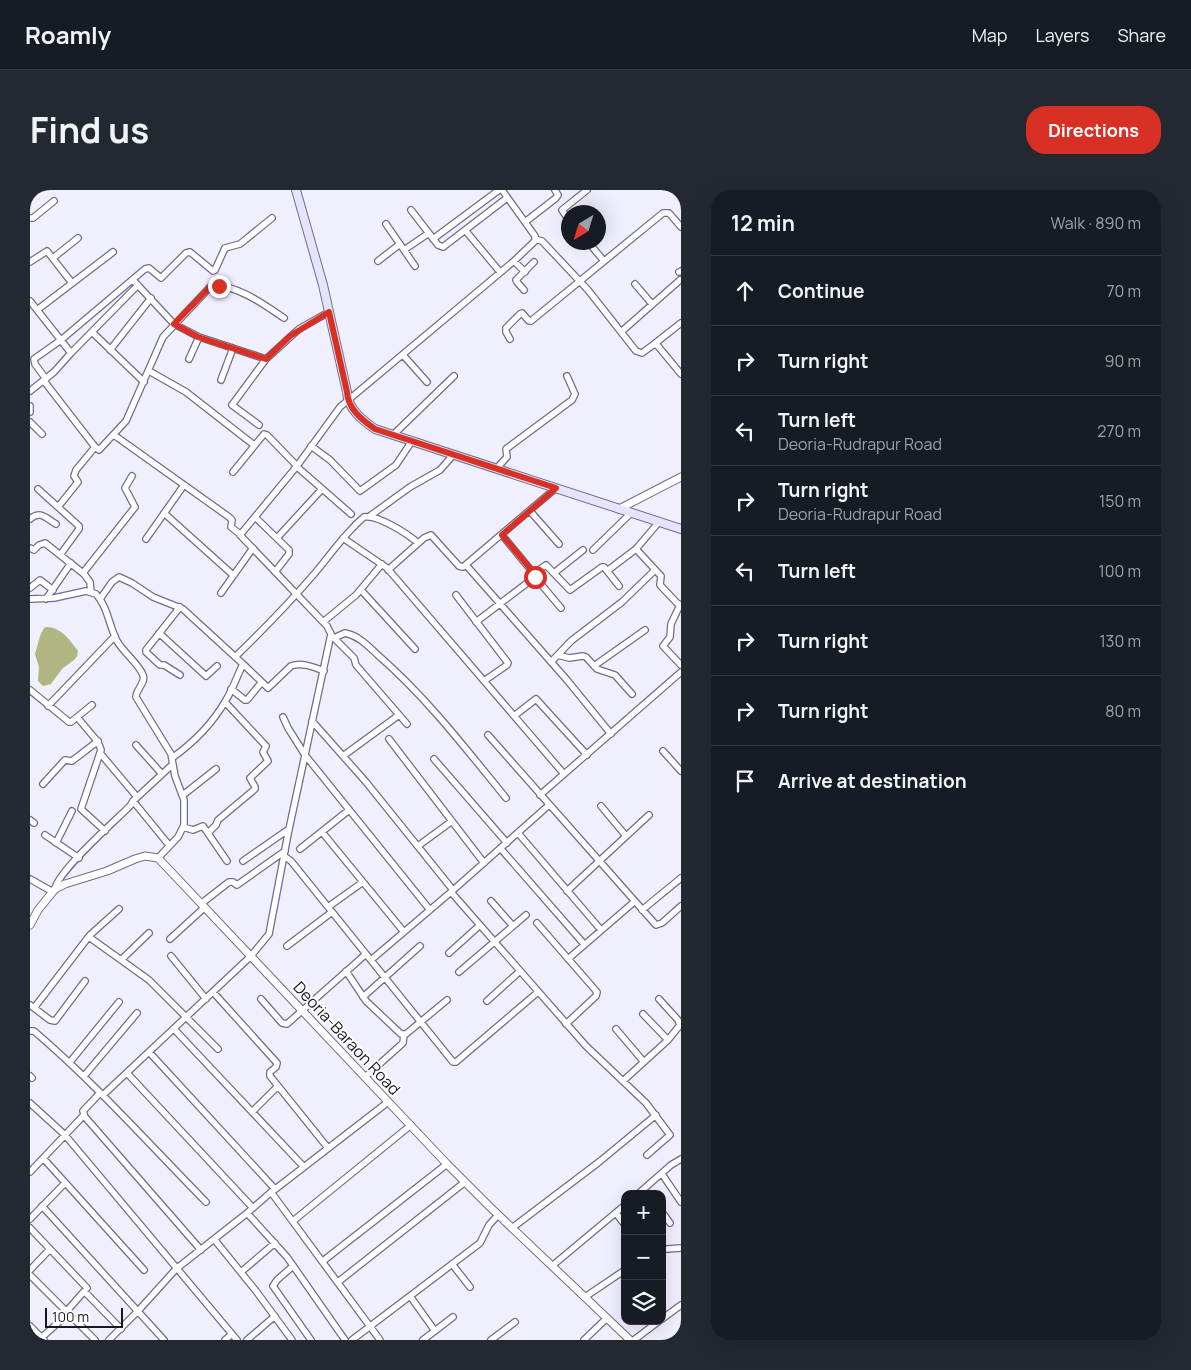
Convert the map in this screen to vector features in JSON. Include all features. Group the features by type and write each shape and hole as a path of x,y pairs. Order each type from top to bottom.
{"main road":[{"path":"296,190 323,285 348,402 362,420 375,429 681,529"}],"street":[{"path":"378,261 402,247 431,236 500,190 536,238 542,241 579,281 638,352 642,353 681,323"},
{"path":"525,222 556,198 558,195 554,190"},
{"path":"568,205 587,190"},
{"path":"411,210 440,247 443,247 507,198"},
{"path":"30,218 33,218 54,201"},
{"path":"510,339 506,328 520,314 522,313 531,321 663,213 669,213 681,227"},
{"path":"272,218 238,246 225,248 213,271 193,253 188,252 161,278 147,268 62,340 34,359 45,380 99,450 102,449 126,421 163,336 213,285 248,295 284,318"},
{"path":"386,224 415,266"},
{"path":"465,230 500,272"},
{"path":"53,258 78,238"},
{"path":"240,535 296,466 340,407 514,261 536,238"},
{"path":"595,250 604,261"},
{"path":"30,260 47,251 72,283"},
{"path":"37,310 113,252"},
{"path":"514,261 525,272"},
{"path":"524,290 516,281 534,262"},
{"path":"133,280 174,324 198,337 266,359"},
{"path":"621,332 680,280"},
{"path":"635,284 652,304"},
{"path":"30,391 54,372 138,285"},
{"path":"110,350 151,298"},
{"path":"30,301 72,352"},
{"path":"260,425 232,405 266,359 294,332 329,312"},
{"path":"92,332 144,382"},
{"path":"189,359 198,337"},
{"path":"653,345 657,345 681,374"},
{"path":"221,380 233,348"},
{"path":"403,355 427,382"},
{"path":"149,371 186,392 254,445"},
{"path":"393,435 454,376"},
{"path":"497,468 507,457 506,449 572,400 575,394 567,376"},
{"path":"30,406 30,412"},
{"path":"30,422 42,434"},
{"path":"233,472 261,436 265,434 296,466 351,514"},
{"path":"114,435 229,517 232,520 231,527 323,622 333,637 354,658 356,665 407,724"},
{"path":"311,446 330,460 360,491 396,465 412,441"},
{"path":"58,508 78,482 74,476 76,470 95,447"},
{"path":"235,657 296,594 362,518 370,516 410,487 436,473 444,467 454,454"},
{"path":"83,573 135,507 125,488 132,476"},
{"path":"619,509 681,477"},
{"path":"146,539 184,485"},
{"path":"388,570 424,538 431,535 458,566 463,567 556,488"},
{"path":"38,489 78,526 78,529 60,555"},
{"path":"277,538 322,489"},
{"path":"530,511 559,544"},
{"path":"164,513 234,575"},
{"path":"593,550 632,513"},
{"path":"30,519 39,514 56,524"},
{"path":"370,516 407,534 418,543"},
{"path":"255,517 290,552 276,572"},
{"path":"607,571 636,549 659,522"},
{"path":"502,535 561,608"},
{"path":"343,538 388,570 564,774"},
{"path":"30,548 34,550 39,545 45,543 83,573 90,582 91,592"},
{"path":"221,592 253,548"},
{"path":"636,549 661,576 660,585 680,605 671,624 670,637 663,646 681,664"},
{"path":"554,573 583,550"},
{"path":"46,599 70,563"},
{"path":"323,622 361,590 382,564"},
{"path":"466,565 611,734"},
{"path":"476,622 546,565 570,590 602,567 619,586"},
{"path":"551,662 571,642 615,608 655,570"},
{"path":"100,599 112,582 119,577 132,583 145,593 180,607 243,664 266,688 269,688 291,666 296,664 303,664 324,671"},
{"path":"30,588 40,580 53,590"},
{"path":"361,590 415,649"},
{"path":"30,599 46,599 81,592 91,592 100,599 117,641 143,675 136,697 155,726 172,761 184,800 183,827 178,837 158,858 145,856 134,859 107,871 65,884 54,891 32,916 30,925"},
{"path":"456,595 508,663 507,666 484,681"},
{"path":"180,607 146,650 147,654 160,665 164,665 180,675"},
{"path":"594,666 645,630"},
{"path":"159,633 206,676 217,666"},
{"path":"333,637 345,633 355,636 392,667 440,717 506,798"},
{"path":"48,706 115,636"},
{"path":"30,1172 84,1115 83,1111 127,1073 206,999 251,956 269,934 312,721 333,637"},
{"path":"558,655 569,658 582,656 598,670 615,675 632,694"},
{"path":"54,891 58,881 79,858 212,720 225,702 243,664"},
{"path":"540,795 681,672"},
{"path":"231,689 247,700 261,683"},
{"path":"30,690 66,722 71,722 92,705"},
{"path":"514,716 536,699 587,755"},
{"path":"208,833 218,820 255,788 250,778 268,760 263,752 266,746 225,702"},
{"path":"343,756 399,715"},
{"path":"283,717 305,755 430,910"},
{"path":"77,718 100,745 100,753 81,809 105,831"},
{"path":"312,721 418,846 480,925 566,1024 656,1114 670,1135 647,1155"},
{"path":"488,735 656,925 660,925 681,906"},
{"path":"389,739 484,863"},
{"path":"44,784 65,760 72,762 98,741"},
{"path":"136,745 162,774"},
{"path":"663,751 681,771"},
{"path":"100,753 169,845"},
{"path":"434,759 507,843"},
{"path":"183,795 216,769"},
{"path":"371,960 549,806"},
{"path":"601,806 626,836"},
{"path":"300,849 349,810"},
{"path":"56,843 72,811"},
{"path":"567,891 649,815"},
{"path":"418,846 452,821"},
{"path":"183,827 192,830 203,826 227,861"},
{"path":"242,861 289,829"},
{"path":"322,832 404,932"},
{"path":"518,833 601,930"},
{"path":"45,835 79,858"},
{"path":"501,849 584,944"},
{"path":"170,939 203,905 229,882 237,885 284,854"},
{"path":"284,854 453,1062 538,992"},
{"name":"Deoria-Baraon Road","path":"158,858 447,1164 584,1297 632,1340"},
{"path":"642,910 681,878"},
{"path":"30,879 54,891"},
{"path":"287,946 363,882"},
{"path":"491,901 513,926"},
{"path":"568,959 634,902"},
{"path":"85,981 55,1021 50,1020 32,1007 89,937 119,909"},
{"path":"459,972 526,915"},
{"path":"537,922 597,994 566,1024"},
{"path":"449,953 480,925"},
{"path":"121,960 149,933"},
{"path":"89,937 149,980 218,1049"},
{"path":"363,997 420,946"},
{"path":"261,999 284,1024 287,1024 366,954"},
{"path":"171,956 206,999"},
{"path":"487,1001 520,971"},
{"path":"346,972 363,997 396,1030 404,1034"},
{"path":"213,992 277,1063 276,1067 269,1074 328,1148"},
{"path":"623,1081 668,1040 680,1023 659,999"},
{"path":"365,1077 403,1043 404,1034 447,1000"},
{"path":"70,1062 119,1002"},
{"path":"84,1076 137,1013"},
{"path":"643,1014 668,1040"},
{"path":"174,1029 304,1167"},
{"path":"616,1029 644,1062"},
{"path":"30,1031 34,1031 70,1062 137,1128 206,1202"},
{"path":"150,1052 273,1191 293,1222 380,1340"},
{"path":"127,1073 253,1208"},
{"path":"252,1112 278,1086"},
{"path":"110,1340 178,1268 388,1102"},
{"path":"30,1103 65,1135 237,1340"},
{"path":"512,1228 598,1162 656,1114"},
{"path":"84,1115 201,1250"},
{"path":"293,1222 411,1125"},
{"path":"43,1158 144,1270"},
{"path":"643,1190 681,1159"},
{"path":"322,1261 447,1164"},
{"path":"662,1174 681,1202"},
{"path":"338,1282 465,1182"},
{"path":"30,1219 65,1183"},
{"path":"42,1206 164,1340"},
{"path":"552,1266 621,1209"},
{"path":"247,1213 293,1266 345,1340"},
{"path":"616,1213 621,1220"},
{"path":"352,1340 480,1243 489,1225 498,1215"},
{"path":"666,1218 670,1223"},
{"path":"30,1228 87,1288 43,1339 30,1326"},
{"path":"214,1239 292,1340"},
{"path":"241,1272 275,1243"},
{"path":"667,1248 681,1248"},
{"path":"30,1270 50,1250"},
{"path":"452,1264 470,1287"},
{"path":"293,1266 273,1286 310,1340"},
{"path":"584,1297 621,1273"},
{"path":"30,1276 95,1340"},
{"path":"85,1292 121,1329"},
{"path":"410,1296 436,1331"},
{"path":"666,1316 681,1305"},
{"path":"247,1340 275,1316"},
{"path":"423,1340 453,1317"},
{"path":"584,1340 607,1318"},
{"path":"491,1340 515,1322"},
{"path":"632,1340 653,1325"},
{"path":"225,1340 232,1334"}],"shaded area":[{"path":"45,627 60,631 78,651 75,659 62,669 51,684 43,686 38,681 39,667 35,654"}],"route":[{"path":"219,286 213,285 210,287 174,324 198,337 266,359 299,329 329,312 348,402 362,420 375,429 556,488 502,535 535,574 535,577"}]}
